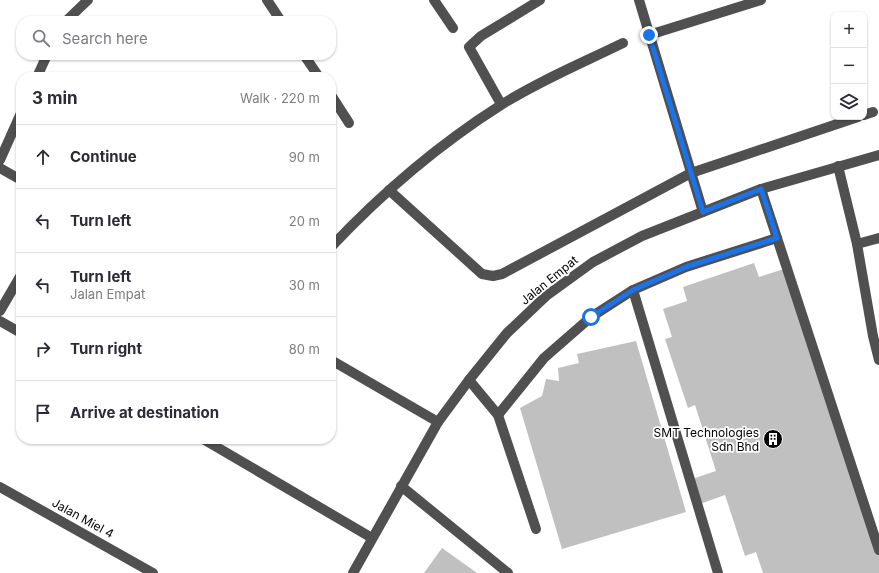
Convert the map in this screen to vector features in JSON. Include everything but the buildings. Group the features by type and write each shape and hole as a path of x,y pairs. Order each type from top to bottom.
{"street":[{"path":"71,16 88,0"},
{"path":"267,0 278,16"},
{"path":"434,0 453,28"},
{"path":"502,104 469,47 481,36 540,0"},
{"path":"639,0 703,212"},
{"path":"649,35 761,0"},
{"path":"336,242 389,190 444,144 502,104 558,74 623,43"},
{"path":"39,72 44,60"},
{"path":"307,60 316,72"},
{"path":"336,104 349,123"},
{"path":"389,190 482,274 493,276 502,274 691,173 849,120"},
{"path":"0,160 16,124"},
{"name":"Jalan Empat","path":"353,573 438,422 469,380 507,333 541,301 593,262 642,236 761,189 879,154"},
{"path":"838,166 857,244 873,336 879,360"},
{"path":"0,168 16,177"},
{"path":"761,189 879,550"},
{"path":"498,415 544,358 591,317 633,290 686,267 777,238"},
{"path":"857,244 879,238"},
{"path":"0,311 16,284"},
{"path":"633,290 718,573"},
{"path":"0,321 16,330"},
{"path":"336,363 438,422"},
{"path":"469,380 498,415 536,529"},
{"path":"211,444 372,538"},
{"name":"Jalan Miel 4","path":"0,486 153,573"},
{"path":"401,486 508,573"}],"place":[{"name":"SMT Technologies Sdn Bhd","path":"773,439"}],"route":[{"path":"591,317 633,290 686,267 777,238 761,189 703,212 649,35"}]}
